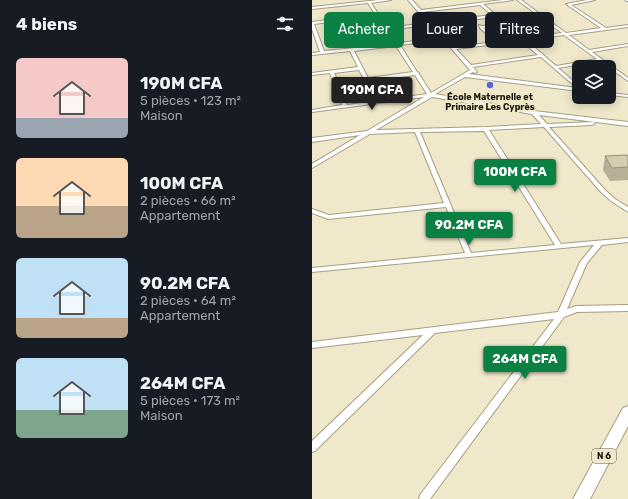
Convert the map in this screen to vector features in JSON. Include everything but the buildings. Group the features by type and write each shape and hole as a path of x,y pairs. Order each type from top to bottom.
{"main road":[{"name":"N 6","path":"581,499 628,412"}],"street":[{"path":"337,0 341,5"},
{"path":"312,8 389,0"},
{"path":"410,0 420,11 511,0"},
{"path":"519,0 535,12"},
{"path":"593,0 568,4 606,29"},
{"path":"369,2 375,12"},
{"path":"459,3 463,6"},
{"path":"477,18 494,16 481,4"},
{"path":"322,52 314,35 312,23 324,22"},
{"path":"477,23 485,31"},
{"path":"554,25 601,60"},
{"path":"481,27 485,26"},
{"path":"554,36 628,26"},
{"path":"588,51 628,45"},
{"path":"312,54 360,48"},
{"path":"400,48 430,95"},
{"path":"454,48 479,77"},
{"path":"532,48 572,83"},
{"path":"351,49 368,80"},
{"path":"312,166 464,75 471,68 542,56"},
{"path":"555,67 572,64"},
{"path":"312,74 361,68"},
{"path":"616,71 628,80"},
{"path":"331,72 345,106"},
{"path":"337,84 416,73"},
{"path":"464,75 572,88"},
{"path":"312,110 430,95 534,112 628,124"},
{"path":"616,95 628,96"},
{"path":"534,112 603,191 628,210"},
{"path":"312,140 370,132 486,129 610,122"},
{"path":"486,129 559,246"},
{"path":"417,130 469,255"},
{"path":"312,211 328,217 448,205"},
{"path":"312,270 628,240"},
{"path":"424,499 561,314 584,262 600,242"},
{"path":"312,345 561,314 576,309 628,308"},
{"path":"312,448 433,330"}],"place":[{"name":"École Maternelle et Primaire Les Cyprès","path":"490,85"}]}
